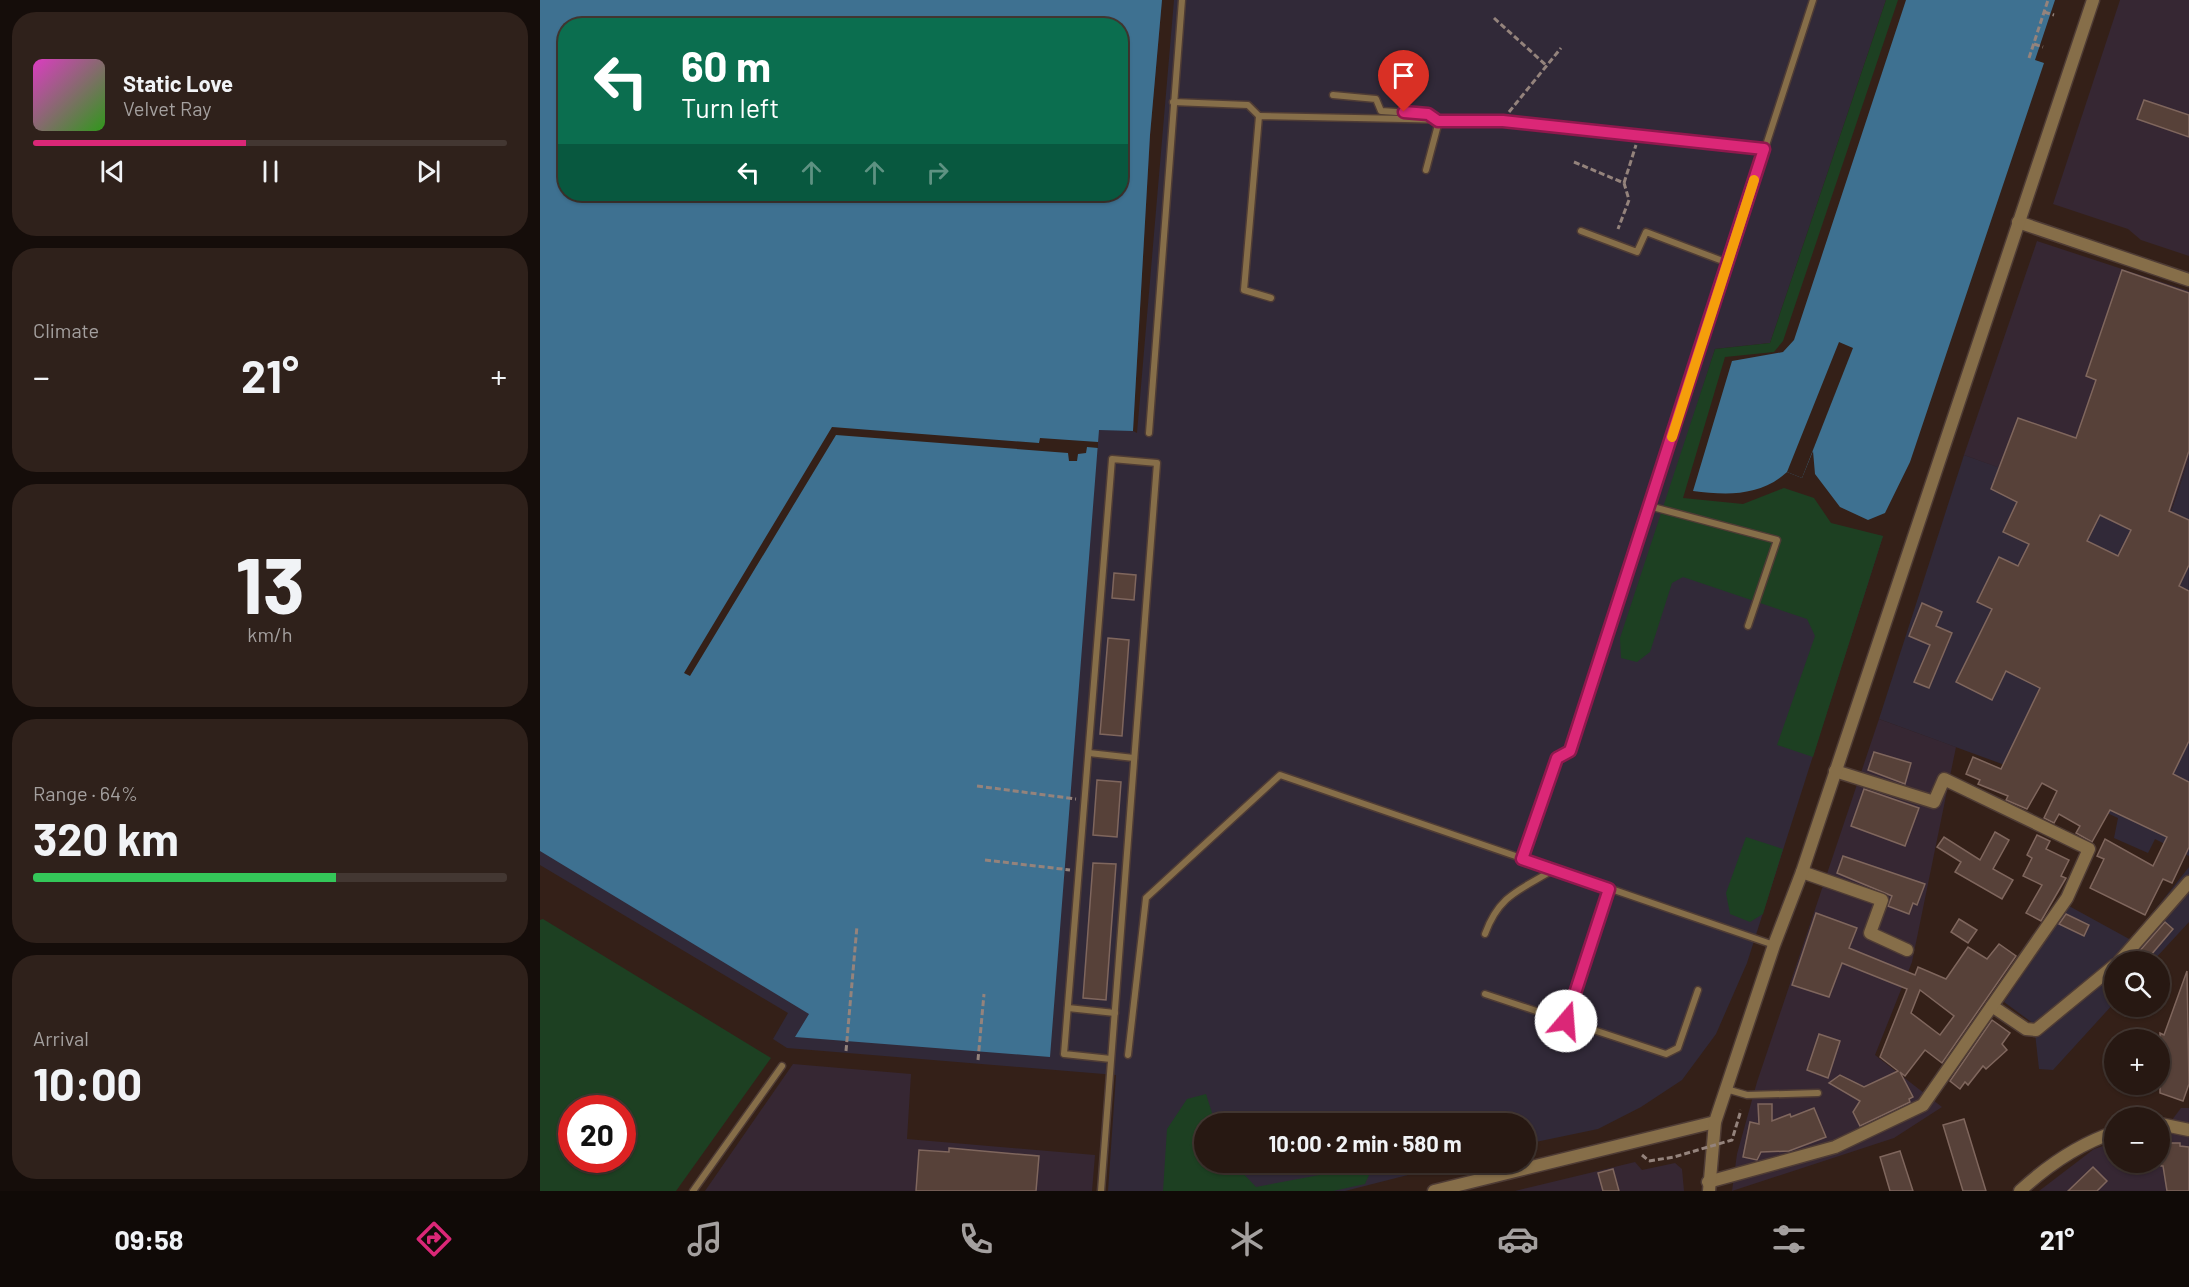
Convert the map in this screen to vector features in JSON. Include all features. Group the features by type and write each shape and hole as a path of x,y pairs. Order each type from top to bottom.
{"street":[{"path":"1835,771 1934,802 1944,778 2089,849 2067,898 1923,1105 1835,1147 1708,1187 1715,1122 1726,1088 1774,945 1802,872 1835,771 2093,0"},
{"path":"2019,222 2189,280"},
{"path":"1802,872 1882,900 1870,933 1907,950"},
{"path":"2129,951 2189,882"},
{"path":"1992,1006 2026,1029 2036,1029 2104,974"},
{"path":"1434,1191 1715,1122"},
{"path":"2170,1126 2189,1130"},
{"path":"2020,1191 2059,1159 2091,1140 2104,1136"}],"lane":[{"path":"1149,432 1182,0"},
{"path":"1522,859 1557,758 1570,751 1813,0"},
{"path":"1333,95 1376,99 1381,111 1428,114 1438,121"},
{"path":"1173,102 1248,105 1259,116 1503,121 1764,149"},
{"path":"1259,116 1244,290 1271,298"},
{"path":"1426,170 1438,121"},
{"path":"1581,231 1637,252 1646,232 1728,263"},
{"path":"1101,1191 1157,463 1112,459 1064,1054 1111,1059"},
{"path":"1649,506 1777,540 1748,626"},
{"path":"1089,753 1134,758"},
{"path":"1128,1054 1146,898 1280,776 1774,945"},
{"path":"1485,934 1492,913 1502,901 1553,870"},
{"path":"1566,1021 1609,889"},
{"path":"1485,994 1666,1054 1678,1048 1698,990"},
{"path":"1068,1008 1114,1013"},
{"path":"693,1191 782,1066"},
{"path":"1726,1088 1748,1095 1818,1093"}],"path":[{"path":"2029,58 2048,0"},
{"path":"2044,12 2054,15"},
{"path":"1494,18 1546,66"},
{"path":"2034,44 2043,47"},
{"path":"1503,121 1561,48"},
{"path":"1618,229 1629,200 1624,183 1639,136"},
{"path":"1574,162 1624,183"},
{"path":"976,786 1077,799"},
{"path":"985,860 1071,870"},
{"path":"846,1051 857,926"},
{"path":"978,1060 984,994"},
{"path":"1642,1155 1649,1161 1674,1157 1732,1140 1741,1110"}],"shaded area":[{"path":"1162,0 1150,135 1133,431 1137,433 1174,0 1886,0 1770,343 1715,349 1667,499 1883,536 1747,963 1716,1034 1682,1080 1641,1107 1598,1129 1536,1142 1536,1113 1194,1113 1194,1173 1416,1173 1345,1191 1108,1191 1116,1075 787,1048 773,1039 788,1013 540,865 540,686 1112,201 1128,201 1128,21"},
{"path":"2120,0 2189,0 2189,256 2141,240 2128,229 2053,204"},
{"path":"2037,241 2189,291 2189,458 2165,528 1964,455"},
{"path":"1964,455 2166,527 2189,458 2189,856 2155,839 2148,853 2114,838 2118,818 2002,764 1879,719"},
{"path":"1879,719 1956,747 1912,962 1875,1055 1942,1107 1894,1138 1732,1191 1737,1154 1757,1082"},
{"path":"2189,867 2189,922 2162,951 2104,951 2104,1014 2053,1070 2039,1069 2034,1024 2004,1002 2069,906 2131,940"},
{"path":"793,1064 911,1074 907,1139 1095,1155 1092,1191 705,1191"},
{"path":"2181,1108 2189,1108 2189,1191 2039,1191 2094,1149 2104,1146 2104,1173 2170,1173 2170,1123"},
{"path":"1635,1162 1642,1170 1675,1163 1682,1169 1684,1191 1515,1191"}],"green space":[{"path":"1886,0 1898,0 1783,341 1774,352 1725,357 1683,498 1743,504 1784,488 1814,498 1831,523 1883,536 1813,757 1777,745 1815,636 1807,619 1683,577 1672,583 1650,652 1637,662 1621,658 1620,638 1715,349 1770,343"},
{"path":"1746,837 1783,849 1763,914 1750,922 1730,914 1726,893"},
{"path":"543,919 771,1058 676,1191 540,1191 540,920"},
{"path":"1206,1094 1212,1113 1194,1113 1194,1173 1243,1173 1256,1187 1330,1173 1370,1173 1365,1184 1333,1191 1163,1191 1167,1129 1187,1099"}],"water":[{"path":"540,0 1162,0 1150,135 1133,431 1099,430 1050,1057 795,1037 809,1014 540,851"},
{"path":"1906,0 2055,0 2035,60 2044,63 1910,462 1885,513 1868,520 1840,507 1815,474 1813,451 1802,478 1787,472 1766,486 1754,490 1730,493 1693,491 1732,361 1783,352 1794,340"}],"pier":[{"path":"1839,342 1853,348 1802,478 1787,472"},
{"path":"832,427 1039,443 1040,438 1098,442 1098,448 1087,447 1086,453 1078,454 1077,461 1069,461 1068,453 836,435 690,676 684,673"}],"building":[{"path":"2144,100 2189,115 2189,137 2137,119"},
{"path":"2122,270 2189,293 2189,451 2169,511 2189,520 2189,565 2179,586 2189,591 2189,741 2173,774 2189,782 2189,847 2172,883 2163,879 2145,915 2090,888 2104,859 2097,856 2105,839 2153,866 2167,837 2110,810 2092,842 2076,833 2080,826 2059,814 2054,823 2044,818 2057,791 2042,783 2027,809 2006,800 2008,796 1978,784 1980,780 1966,774 1973,757 2001,769 2040,688 2006,671 1992,700 1956,682 1992,609 1977,602 1999,557 2018,566 2029,544 2003,532 2017,502 1991,489 2018,418 2076,438 2096,380 2086,376","holes":["2100,515 2131,530 2118,556 2087,541"]},
{"path":"1114,573 1136,575 1134,600 1112,598"},
{"path":"1922,603 1942,612 1936,626 1952,633 1929,688 1914,682 1930,645 1909,636"},
{"path":"1108,638 1129,640 1122,736 1100,734"},
{"path":"1874,752 1911,763 1905,784 1868,770"},
{"path":"1097,780 1121,782 1117,837 1093,835"},
{"path":"1864,789 1919,808 1905,846 1851,826"},
{"path":"1995,832 2009,840 1993,869 2013,880 2002,899 1955,872 1961,862 1937,847 1944,837 1980,860"},
{"path":"2037,835 2050,841 2046,849 2069,860 2061,876 2066,878 2041,921 2026,913 2042,885 2023,876 2032,858 2027,855"},
{"path":"1843,856 1925,884 1917,905 1913,903 1909,914 1888,906 1892,896 1837,873"},
{"path":"1093,863 1116,864 1106,1000 1083,998"},
{"path":"1816,913 1857,928 1849,948 1915,975 1918,967 1946,979 1968,947 1987,959 1999,944 2016,956 1942,1063 1925,1050 1905,1076 1900,1072 1913,1097 1909,1099 1910,1102 1860,1126 1853,1112 1860,1101 1829,1083 1840,1075 1864,1087 1898,1071 1880,1057 1907,989 1842,963 1829,997 1792,985","holes":["1920,990 1954,1016 1940,1035 1911,1013"]},
{"path":"2066,914 2089,925 2084,936 2059,924"},
{"path":"1959,919 1977,930 1968,943 1951,932"},
{"path":"2165,922 2173,929 2154,951 2140,951"},
{"path":"2187,971 2189,1084 2183,1101 2166,1095 2170,1095 2170,1029 2166,1029"},
{"path":"1992,1020 2010,1033 2002,1044 2007,1050 1986,1069 1983,1066 1968,1085 1965,1082 1960,1089 1950,1081"},
{"path":"1819,1034 1840,1041 1828,1078 1807,1070"},
{"path":"1758,1104 1772,1104 1772,1121 1814,1108 1826,1137 1789,1151 1761,1152 1757,1160 1743,1157 1750,1122 1759,1124"},
{"path":"1964,1119 1986,1191 1963,1191 1943,1125"},
{"path":"2170,1143 2180,1143 2180,1146 2189,1147 2189,1191 2167,1191 2164,1173 2170,1173"},
{"path":"949,1148 1039,1156 1036,1191 916,1191 919,1150 949,1152"},
{"path":"1900,1151 1913,1191 1890,1191 1880,1157"},
{"path":"2093,1167 2107,1181 2097,1191 2068,1191"},
{"path":"1613,1169 1619,1191 1603,1191 1598,1173"}],"slow traffic":[{"path":"1672,437 1754,180"}],"route":[{"path":"1404,112 1428,114 1438,121 1503,121 1764,149 1570,751 1557,758 1522,859 1609,889 1566,1021"}]}
